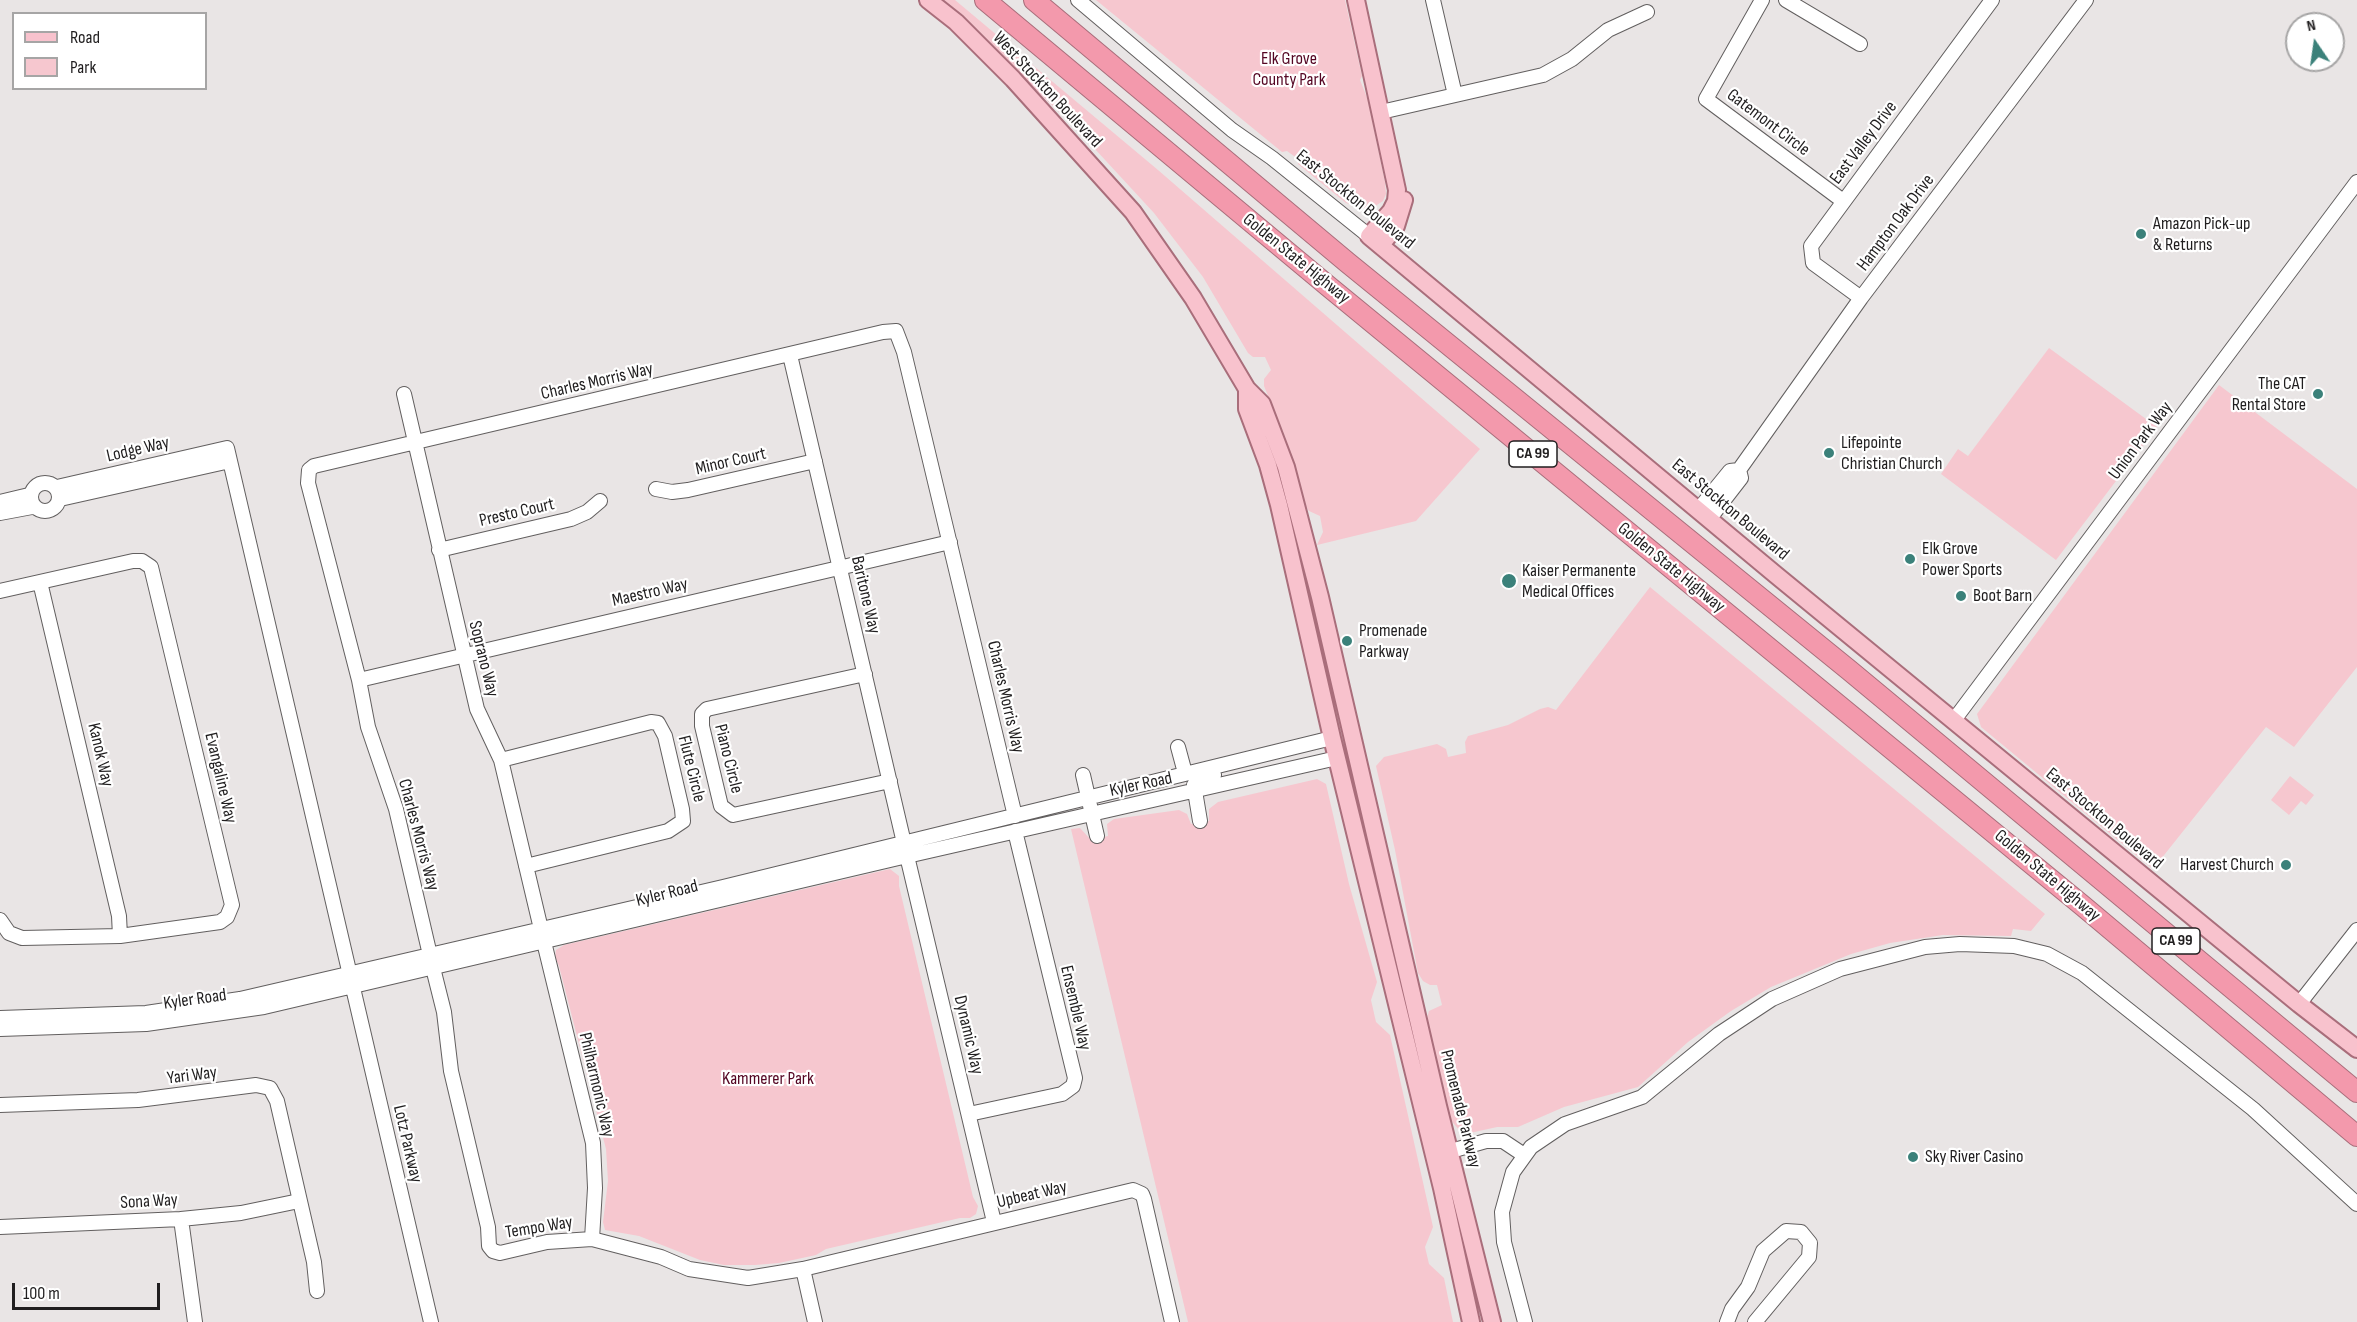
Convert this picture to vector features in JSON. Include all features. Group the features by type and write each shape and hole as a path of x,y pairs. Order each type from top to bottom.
{"highway":[{"name":"Golden State Highway","path":"985,0 1328,286 2083,906 2357,1136"},
{"name":"Golden State Highway","path":"1034,0 1348,262 1858,678 2357,1092"}],"main road":[{"name":"West Stockton Boulevard","path":"928,0 956,22 1013,79 1133,212"},
{"path":"1356,0 1395,179 1396,201 1375,240"},
{"name":"Promenade Parkway","path":"1133,212 1193,298 1247,389 1262,404 1271,426 1302,526 1320,597 1438,1106 1492,1322"},
{"name":"East Stockton Boulevard","path":"1375,240 2299,1004 2357,1048"},
{"name":"Promenade Parkway","path":"1247,389 1247,409 1268,465 1286,536 1332,738 1442,1188 1471,1322"},
{"path":"1268,465 1276,469 1295,524 1302,526"},
{"path":"1286,536 1297,543 1313,593 1320,597"},
{"path":"1373,906 1381,911 1388,922 1405,990 1414,1001"},
{"path":"1398,1007 1404,1007 1410,1015 1427,1086 1438,1106"}],"street":[{"name":"East Stockton Boulevard","path":"1078,0 1232,130 1272,158 1375,240"},
{"path":"1433,0 1455,95"},
{"name":"Gatemont Circle","path":"1762,0 1706,99 1843,201"},
{"path":"1786,0 1860,44"},
{"name":"East Valley Drive","path":"1862,298 1813,263 1811,246 1992,0"},
{"name":"Hampton Oak Drive","path":"1704,514 1730,471 1739,470 1862,298 2086,0"},
{"path":"1381,112 1553,71 1608,30 1647,12"},
{"name":"Union Park Way","path":"1954,720 2357,182"},
{"name":"Charles Morris Way","path":"432,962 396,809 368,727 359,680 307,477 309,470 314,466 883,332 896,331 904,352 950,542 1013,821"},
{"name":"Baritone Way","path":"790,355 906,849"},
{"name":"Soprano Way","path":"404,394 477,709 501,760 542,936"},
{"name":"Lodge Way","path":"59,493 228,454"},
{"name":"Lotz Parkway","path":"228,454 431,1322"},
{"name":"Minor Court","path":"656,489 672,492 688,490 815,461"},
{"name":"Lodge Way","path":"53,484 59,493 59,504 36,510 31,501 31,490 53,484"},
{"name":"Lodge Way","path":"0,502 31,501"},
{"name":"Lodge Way","path":"0,513 31,501"},
{"name":"Presto Court","path":"439,550 571,519 587,512 600,501"},
{"name":"Maestro Way","path":"359,680 950,542"},
{"name":"Evangaline Way","path":"0,591 133,561 145,563 153,571 231,901 230,913 220,921 120,936 22,938 9,933 0,920"},
{"name":"Kanok Way","path":"40,582 119,916 120,936"},
{"name":"Piano Circle","path":"865,674 707,709 700,720 721,806 733,815 890,781"},
{"name":"Flute Circle","path":"501,760 651,722 658,723 665,736 682,808 683,821 668,831 526,866"},
{"name":"Kyler Road","path":"0,1018 169,1011 350,981 625,915 650,903 906,849 1013,821 1088,798 1332,738"},
{"path":"1178,747 1185,773"},
{"path":"1200,821 1193,792 1199,779 1256,765 1282,750"},
{"name":"Kyler Road","path":"1013,821 1092,813 1337,758"},
{"path":"1083,775 1097,836"},
{"name":"Ensemble Way","path":"969,1114 1062,1094 1073,1086 1075,1078 1013,821"},
{"name":"Kyler Road","path":"432,962 491,954 534,936 806,879 833,867 906,849"},
{"name":"Dynamic Way","path":"906,849 994,1222"},
{"path":"2299,1004 2357,930"},
{"name":"Philharmonic Way","path":"542,936 593,1143 595,1188 592,1239"},
{"path":"1525,1322 1501,1222 1509,1181 1524,1155 1539,1140 1565,1124 1642,1097 1743,1016 1813,979 1862,962 1925,947 1960,944 2003,945 2047,954 2095,981 2261,1116 2357,1204"},
{"name":"Tempo Way","path":"432,962 444,1012 451,1071 488,1227 489,1246 500,1253 547,1242 592,1239 661,1257 689,1269 718,1275 747,1278 803,1269"},
{"name":"Kyler Road","path":"0,1029 114,1026 178,1021 264,1007 350,981"},
{"name":"Yari Way","path":"0,1105 138,1100 256,1085 266,1086 274,1092 278,1101 299,1201"},
{"path":"1451,1151 1486,1141 1503,1141 1524,1155"},
{"name":"Upbeat Way","path":"803,1269 1128,1190 1138,1191 1144,1199 1172,1320"},
{"path":"299,1201 316,1270 316,1291"},
{"name":"Sona Way","path":"0,1227 181,1219 241,1213 299,1201"},
{"path":"181,1219 195,1322"},
{"path":"1727,1322 1732,1309 1751,1281 1759,1258 1769,1244 1786,1231 1801,1232 1810,1243 1809,1257 1755,1322"},
{"path":"803,1269 815,1322"},
{"path":"1157,1322 1172,1320"}],"green space":[{"path":"940,0 955,0 1158,170 1480,449 1416,521 1317,545 1323,532 1320,516 1309,511 1305,505 1285,437 1264,386 1264,379 1271,370 1265,357 1253,357 1248,353 1203,277 1154,213 1071,123"},
{"name":"Elk Grove County Park","path":"1096,0 1345,0 1362,76 1360,80 1368,100 1385,182 1386,194 1383,201 1369,210 1346,203 1298,164 1298,159 1287,151 1282,152"},
{"path":"2049,348 2157,427 2056,560 1941,474 1958,449 1968,456"},
{"path":"2219,385 2357,489 2357,667 2294,747 2266,727 2153,869 1981,727 1977,714"},
{"path":"1650,587 2045,914 2031,931 2013,929 2011,936 1943,935 1890,943 1851,954 1771,987 1731,1011 1688,1042 1638,1087 1564,1107 1518,1127 1497,1127 1470,1133 1460,1131 1448,1117 1427,1018 1429,1011 1442,1005 1437,985 1430,985 1423,981 1418,973 1395,850 1376,766 1384,757 1437,744 1446,749 1448,757 1466,753 1465,742 1468,736 1508,725 1540,709 1548,707 1556,710"},
{"path":"2290,776 2314,795 2306,805 2301,801 2289,815 2271,800"},
{"path":"1317,779 1326,784 1349,884 1377,982 1371,1000 1376,1022 1390,1035 1433,1227 1425,1247 1429,1264 1444,1278 1453,1322 1188,1322 1071,829 1080,828 1091,840 1108,836 1107,824 1114,819 1179,810 1187,814 1191,824 1209,821 1209,809 1218,802"},
{"name":"Kammerer Park","path":"890,869 899,876 899,886 973,1197 978,1206 976,1214 970,1218 960,1218 826,1249 816,1255 779,1263 755,1265 724,1265 700,1260 639,1236 605,1230 603,1222 608,1181 606,1149 555,957 556,950 564,945"}],"place":[{"name":"Amazon Pick-up & Returns","path":"2141,234"},
{"name":"The CAT Rental Store","path":"2318,394"},
{"name":"Lifepointe Christian Church","path":"1829,453"},
{"name":"Elk Grove Power Sports","path":"1910,559"},
{"name":"Kaiser Permanente Medical Offices","path":"1509,581"},
{"name":"Boot Barn","path":"1961,596"},
{"name":"Promenade Parkway","path":"1347,641"},
{"name":"Harvest Church","path":"2286,865"},
{"name":"Sky River Casino","path":"1913,1157"}]}
